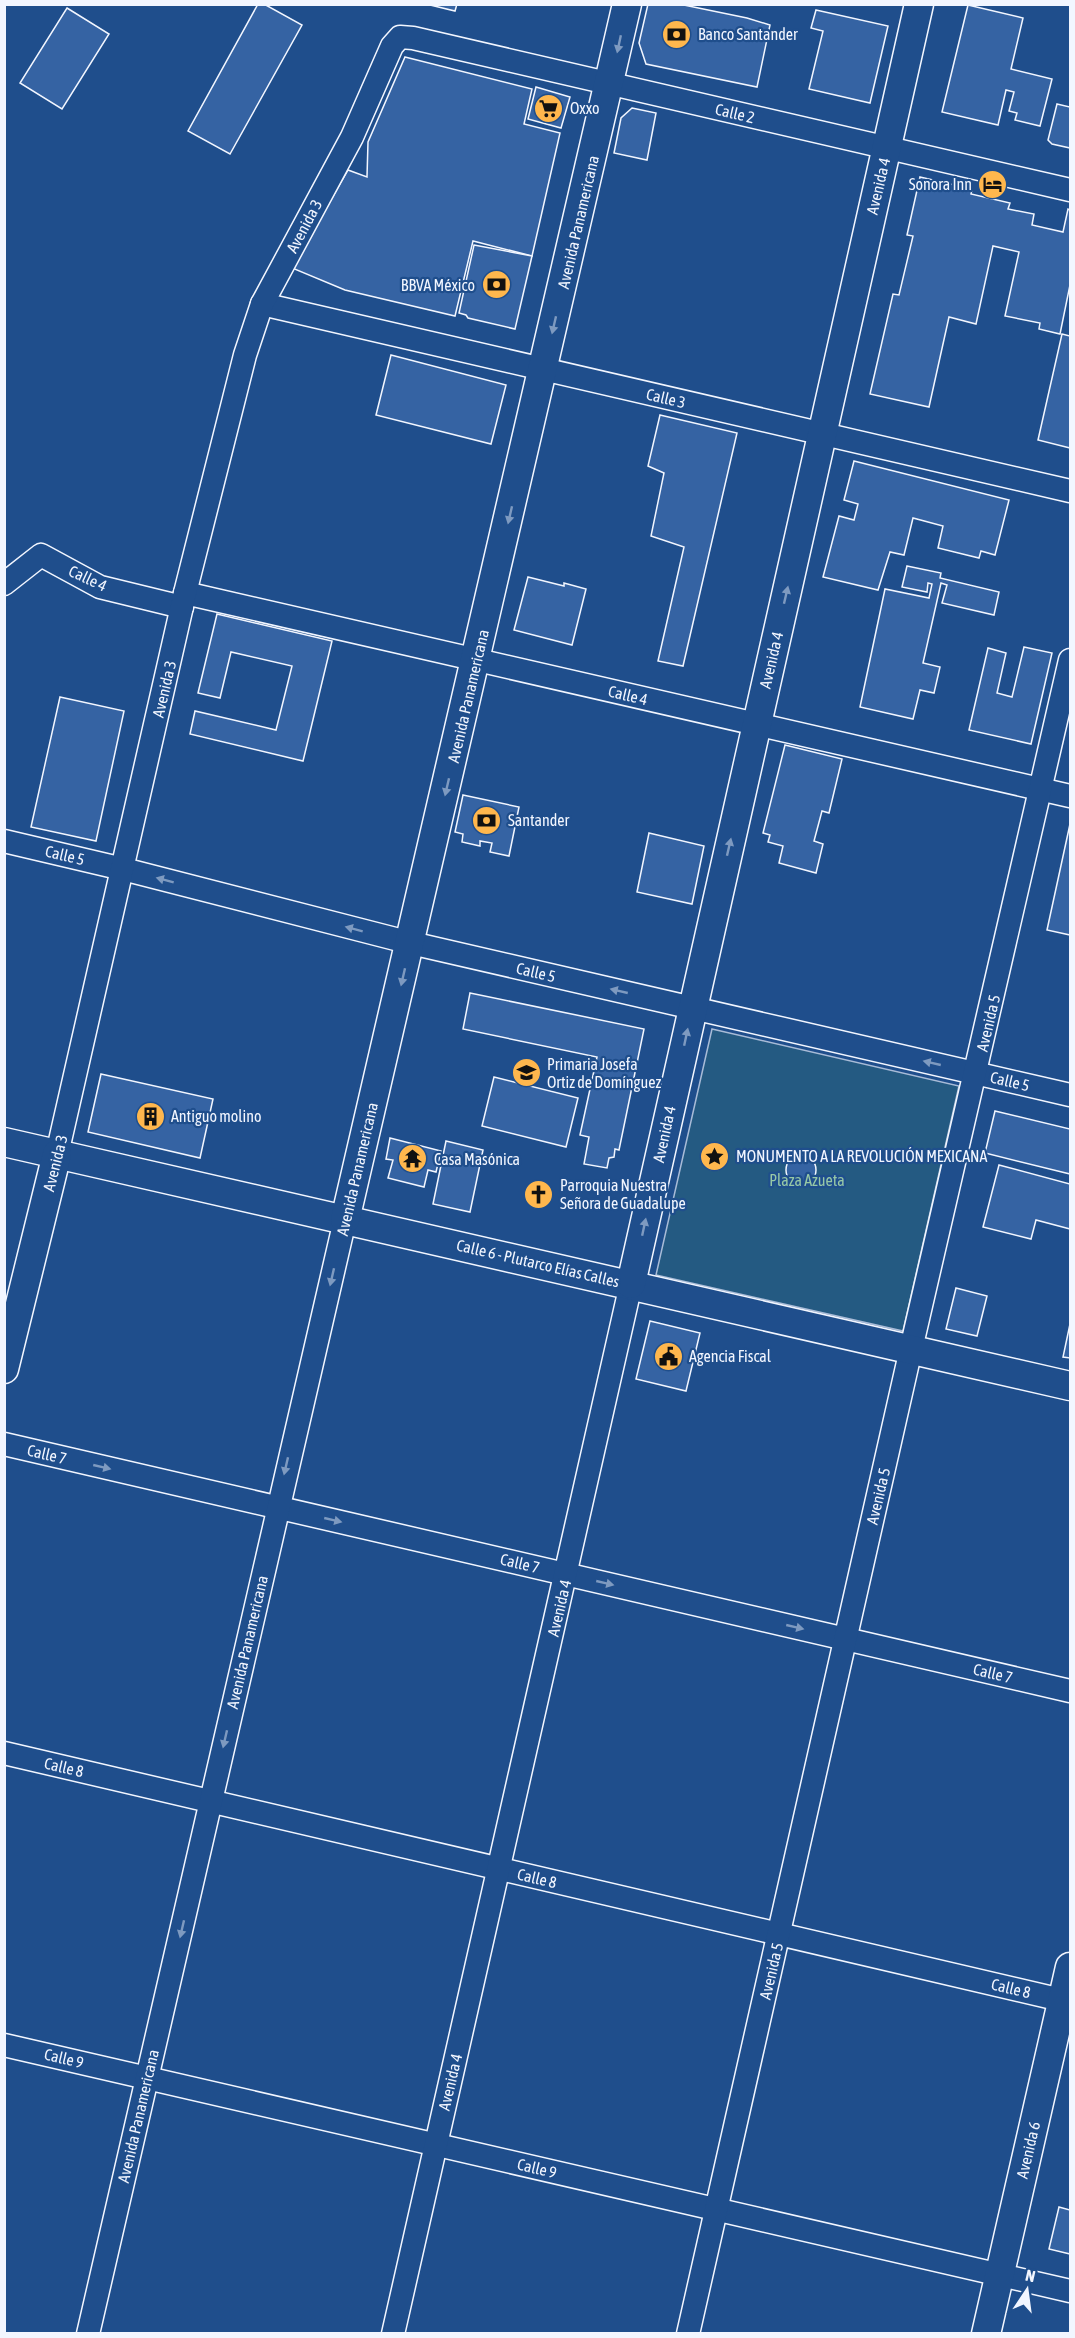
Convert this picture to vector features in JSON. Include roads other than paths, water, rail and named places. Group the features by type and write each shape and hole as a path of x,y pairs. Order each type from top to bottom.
{"main road":[{"name":"Avenida Panamericana","path":"345,1220 477,660 627,4"},
{"name":"Avenida 4","path":"631,1284 919,4"},
{"name":"Calle 6 - Plutarco Elías Calles","path":"4,1142 1071,1386"},
{"name":"Avenida 3","path":"4,1369 57,1154"},
{"name":"Avenida 6","path":"986,2334 1067,2001 1071,1967"}],"street":[{"name":"Calle 2","path":"400,37 413,38 1071,190"},
{"name":"Avenida 3","path":"57,1154 184,600 245,355 262,304 352,137 392,46 400,37"},
{"name":"Calle 3","path":"262,304 1071,491"},
{"name":"Calle 4","path":"4,584 41,555 100,587 184,600 477,660 1071,796"},
{"name":"Avenida 5","path":"688,2334 911,1349 1071,660"},
{"name":"Calle 5","path":"4,841 411,943 1071,1095"},
{"name":"Avenida Panamericana","path":"88,2334 211,1802 276,1507 345,1220"},
{"name":"Avenida 4","path":"393,2334 631,1284"},
{"name":"Calle 7","path":"4,1444 1071,1691"},
{"name":"Calle 8","path":"4,1753 1067,2001"},
{"name":"Calle 9","path":"4,2045 1071,2291"}],"place":[{"name":"Banco Santander","path":"677,34"},
{"name":"Oxxo","path":"549,108"},
{"name":"Sonora Inn","path":"993,184"},
{"name":"BBVA México","path":"496,285"},
{"name":"Santander","path":"487,820"},
{"name":"Primaria Josefa Ortiz de Domínguez","path":"526,1073"},
{"name":"Antiguo molino","path":"150,1116"},
{"name":"MONUMENTO A LA REVOLUCIÓN MEXICANA","path":"715,1156"},
{"name":"Casa Masónica","path":"413,1159"},
{"name":"Parroquia Nuestra Señora de Guadalupe","path":"539,1194"},
{"name":"Agencia Fiscal","path":"668,1356"}],"park label":[{"name":"Plaza Azueta","path":"807,1180"}]}
